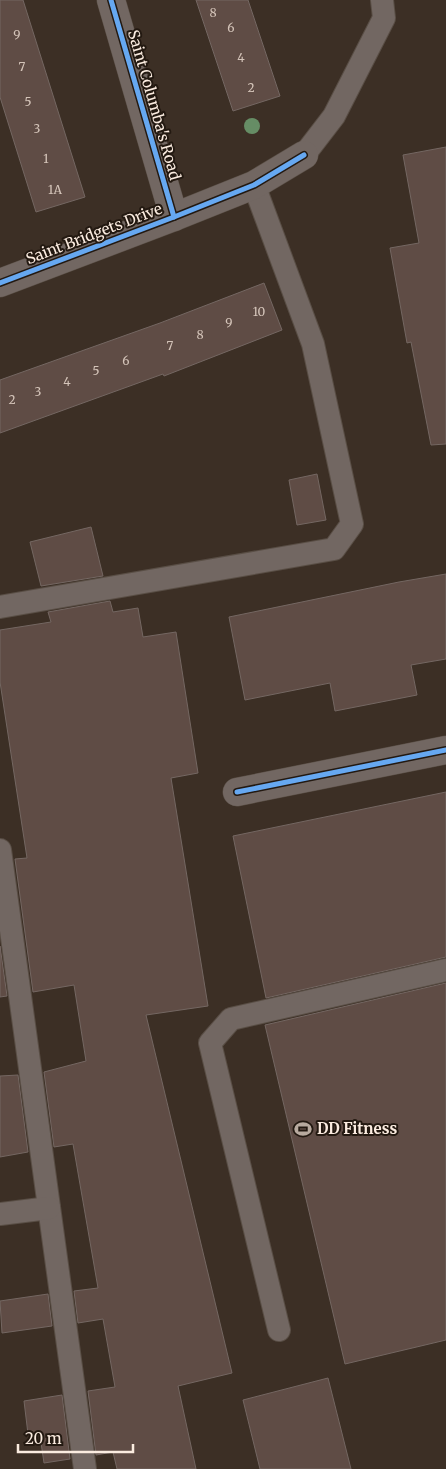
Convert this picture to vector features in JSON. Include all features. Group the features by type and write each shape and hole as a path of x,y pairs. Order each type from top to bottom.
{"street":[{"name":"Saint Columba's Road","path":"111,0 174,217"},
{"name":"Saint Bridgets Drive","path":"0,283 254,185 304,155"},
{"path":"237,792 446,750"}],"lane":[{"path":"304,155 334,116 384,18 382,0"},
{"path":"0,607 334,549 352,524 312,344 254,185"},
{"path":"0,850 85,1469"},
{"path":"279,1330 210,1043 231,1019 446,970"},
{"path":"0,1214 49,1208"}],"building":[{"path":"0,0 23,0 85,197 36,212 0,97"},
{"path":"196,0 248,0 280,96 233,111"},
{"path":"446,147 446,444 431,445 411,342 407,343 390,248 419,243 403,155"},
{"path":"264,283 282,330 164,376 163,374 0,433 0,380 160,323"},
{"path":"317,474 326,520 297,525 289,480"},
{"path":"91,527 103,576 41,586 30,542"},
{"path":"446,574 446,659 411,665 417,695 335,711 330,683 245,700 229,617"},
{"path":"110,601 113,612 138,608 143,637 176,632 198,773 171,778 208,1006 146,1015 232,1373 178,1386 196,1469 117,1469 113,1452 96,1455 88,1391 115,1387 103,1319 78,1323 74,1291 98,1288 73,1144 54,1147 44,1072 86,1061 74,985 33,992 15,859 27,858 0,682 0,630 51,622 48,612"},
{"path":"446,792 446,957 266,998 233,836"},
{"path":"0,946 7,996 0,997"},
{"path":"446,983 446,1340 345,1364 265,1025"},
{"path":"18,1075 28,1152 0,1157 0,1076"},
{"path":"48,1294 52,1326 2,1333 0,1301"},
{"path":"328,1378 351,1469 260,1469 243,1400"},
{"path":"62,1395 70,1459 44,1463 40,1436 28,1434 24,1401"}],"cycle path":[{"path":"111,0 174,217"},
{"path":"0,283 254,185 304,155"},
{"path":"237,792 446,750"}],"place":[{"name":"DD Fitness","path":"303,1129"}]}
